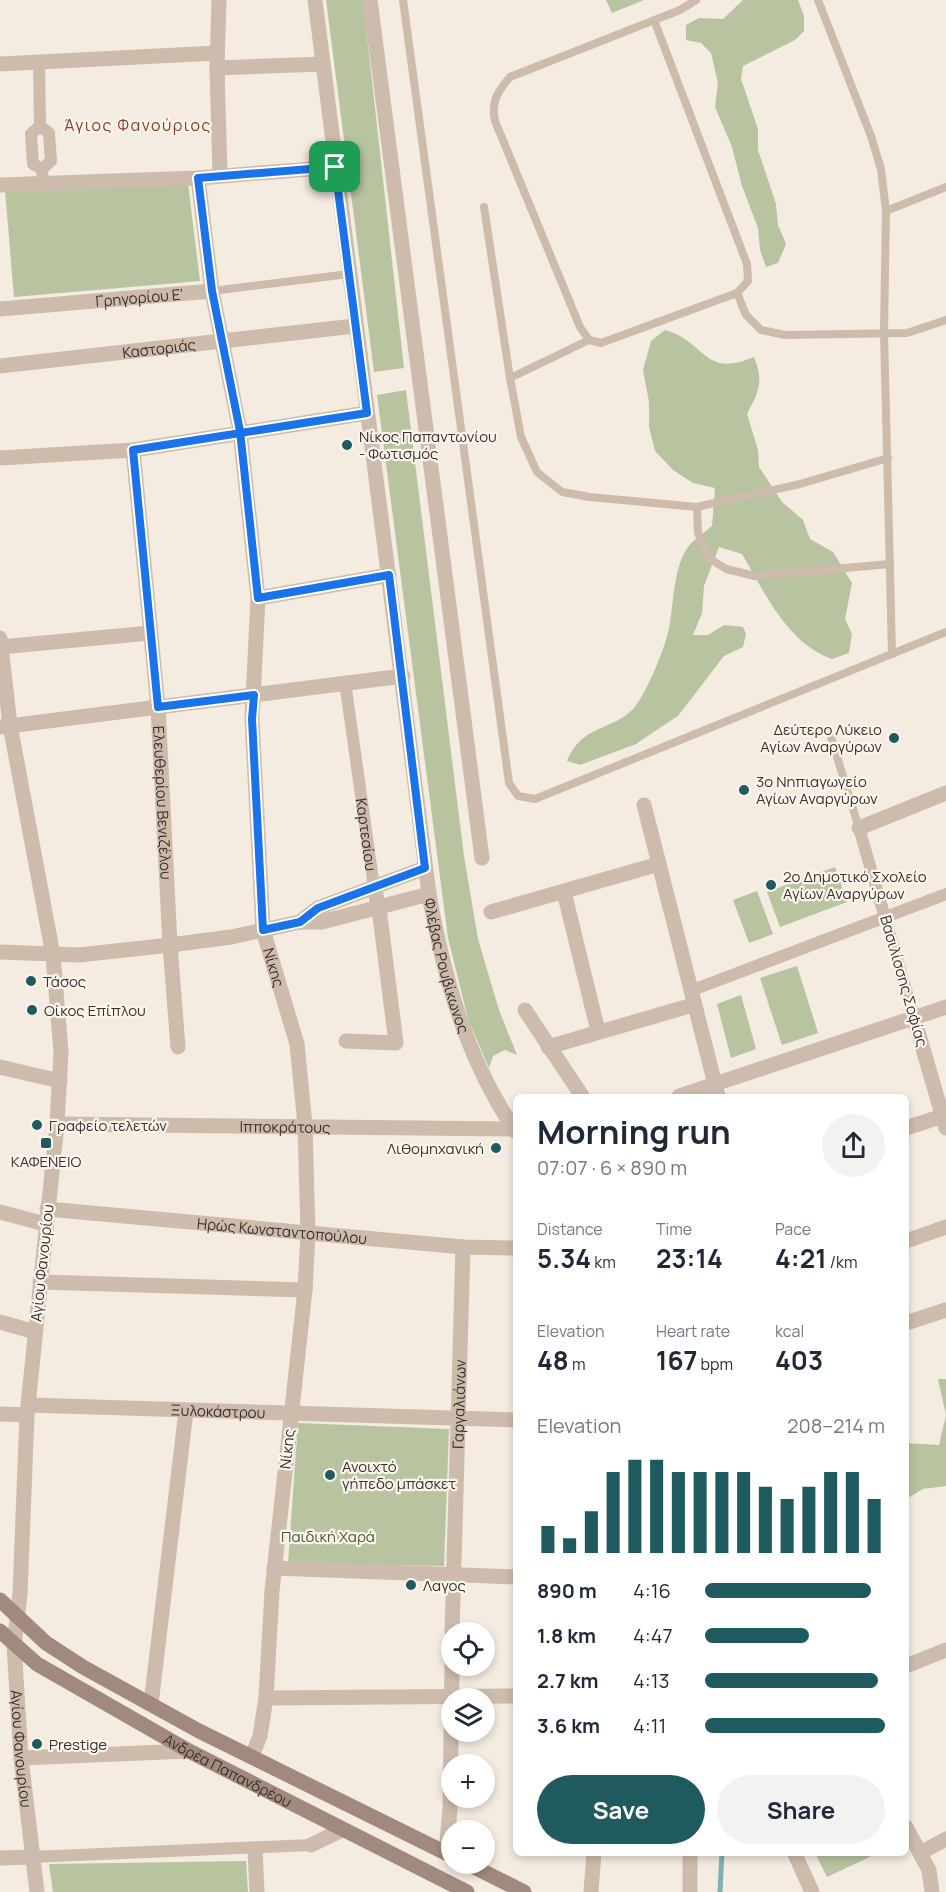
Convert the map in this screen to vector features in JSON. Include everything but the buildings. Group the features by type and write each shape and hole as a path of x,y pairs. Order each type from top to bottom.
{"main road":[{"name":"Ανδρέα Παπανδρέου","path":"0,1600 46,1643 74,1661 199,1731 441,1851"},
{"name":"Ανδρέα Παπανδρέου","path":"0,1631 14,1645 65,1681 189,1751 467,1892"},
{"path":"488,1874 524,1892"}],"street":[{"path":"219,0 217,61 220,175"},
{"name":"Φλέβας Ρουβίκωνος","path":"315,0 429,894 448,986 458,1016 475,1062 513,1127"},
{"path":"370,0 482,858"},
{"path":"0,64 217,61 323,64"},
{"path":"39,62 40,126 31,134 33,164 43,176"},
{"path":"40,126 49,133 51,161 43,176"},
{"path":"0,185 43,176 198,178 335,167"},
{"name":"Νίκης","path":"198,178 212,291 240,431 258,598 252,719 263,930 295,1036 305,1125 308,1233 304,1290 274,1568 266,1698 260,1736 252,1756"},
{"name":"Γρηγορίου Ε'","path":"0,309 212,291"},
{"name":"Καστοριάς","path":"0,366 224,343 355,326"},
{"path":"0,458 133,450 240,431 367,413"},
{"name":"Ελευθερίου Βενιζέλου","path":"133,450 158,707 170,945 178,1047"},
{"path":"258,598 389,575"},
{"path":"0,647 150,633"},
{"name":"Αγίου Φανουρίου","path":"0,638 5,726 53,956 61,1052 57,1124 27,1410 18,1617 14,1645 21,1758 37,1892"},
{"path":"5,726 403,676"},
{"name":"Καρτεσίου","path":"345,682 379,908 396,1043 346,1041"},
{"path":"858,828 946,793"},
{"path":"644,805 716,1091"},
{"name":"Βασιλίσσης Σοφίας","path":"858,828 945,1120"},
{"path":"491,912 659,864"},
{"path":"300,922 318,908 425,868"},
{"path":"564,891 598,1031"},
{"path":"0,952 53,956 170,945 300,922 322,922 429,894"},
{"path":"548,1047 692,998 885,915 946,894"},
{"path":"694,1094 716,1091 946,1007"},
{"path":"525,1010 581,1094"},
{"path":"0,1067 60,1081"},
{"path":"909,1127 945,1120"},
{"name":"Ιπποκράτους","path":"57,1124 305,1125 513,1130"},
{"name":"Ηρώς Κωνσταντοπούλου","path":"0,1212 308,1233 462,1247 513,1248"},
{"path":"909,1240 946,1227"},
{"name":"Γαργαλιάνων","path":"452,1622 462,1247"},
{"path":"40,1282 304,1290"},
{"path":"909,1322 946,1310"},
{"path":"0,1322 35,1332"},
{"name":"Ξυλοκάστρου","path":"0,1414 27,1410 186,1411 513,1420"},
{"path":"151,1704 186,1411"},
{"path":"274,1568 513,1577"},
{"path":"909,1665 946,1650"},
{"path":"266,1698 441,1694"},
{"path":"495,1695 513,1696"},
{"path":"450,1820 451,1742"},
{"path":"21,1758 189,1751"},
{"path":"0,1858 311,1845 342,1830"},
{"path":"909,1833 928,1870 932,1892"},
{"path":"920,1853 946,1839"},
{"path":"255,1849 257,1892"},
{"path":"591,1892 594,1856"},
{"path":"690,1856 690,1892"},
{"path":"796,1856 812,1892"}],"lane":[{"path":"403,0 509,783 518,796 535,799 946,632"},
{"path":"654,20 747,264 747,281 737,293 601,343 589,340 579,327 495,121 492,107 498,91 510,77 654,20 696,0"},
{"path":"818,0 871,136 881,169 886,211 884,332 892,654"},
{"path":"886,211 946,187"},
{"path":"484,207 521,436 537,472 562,492 590,497 697,507 800,484 888,458"},
{"name":"Γρηγορίου Ε'","path":"212,291 349,274"},
{"path":"737,293 746,315 761,330 785,335 907,333 946,320"},
{"path":"510,378 575,349 589,340"},
{"path":"697,507 698,533 709,558 726,569 755,576 891,564"},
{"name":"Βασιλίσσης Σοφίας","path":"829,731 858,828"}],"green space":[{"path":"326,0 363,0 404,368 374,372"},
{"path":"606,0 644,0 612,13"},
{"path":"743,0 798,0 804,16 804,31 795,40 743,66 741,79 758,129 758,150 776,204 778,225 786,244 778,263 766,267 760,250 758,228 742,186 732,147 715,107 718,83 711,53 701,43 686,40 686,25 699,18 723,19"},
{"path":"188,184 200,281 14,297 5,190"},
{"path":"665,330 679,335 714,361 724,364 737,363 754,357 759,373 759,386 747,414 758,450 759,467 782,502 803,520 810,539 833,552 852,583 845,619 852,634 849,653 832,659 802,641 779,615 742,554 719,547 704,586 702,613 693,635 708,635 724,625 743,627 746,634 743,647 724,656 678,716 636,744 580,765 567,761 574,748 592,732 622,718 631,711 643,694 657,666 667,636 679,565 690,544 712,526 715,488 693,483 673,470 655,451 649,427 649,402 643,370 651,341"},
{"path":"406,390 464,856 478,939 499,1010 517,1055 505,1050 493,1056 489,1068 468,1019 448,938 377,395"},
{"path":"835,867 847,902 780,927 767,892"},
{"path":"757,891 773,934 749,943 733,900"},
{"path":"797,966 818,1033 782,1045 760,978"},
{"path":"741,995 756,1049 731,1058 717,1004"},
{"path":"938,1379 946,1379 946,1415"},
{"path":"946,1415 946,1486 923,1489 909,1497 909,1443 939,1445"},
{"name":"Παιδική Χαρά","path":"298,1423 449,1429 444,1566 288,1563"},
{"path":"816,1856 872,1856 827,1877"},
{"path":"246,1861 248,1892 53,1892 49,1864"}],"waterway":[{"path":"720,1892 722,1856"}],"place":[{"name":"Νίκος Παπαντωνίου - Φωτισμός","path":"347,445"},
{"name":"Δεύτερο Λύκειο Αγίων Αναργύρων","path":"894,738"},
{"name":"3ο Νηπιαγωγείο Αγίων Αναργύρων","path":"744,790"},
{"name":"2ο Δημοτικό Σχολείο Αγίων Αναργύρων","path":"771,885"},
{"name":"Τάσος","path":"31,981"},
{"name":"Οίκος Επίπλου","path":"32,1010"},
{"name":"Γραφείο τελετών","path":"37,1125"},
{"name":"ΚΑΦΕΝΕΙΟ","path":"46,1143"},
{"name":"Λιθομηχανική","path":"496,1148"},
{"name":"Ανοιχτό γήπεδο μπάσκετ","path":"330,1475"},
{"name":"Λαγος","path":"411,1585"},
{"name":"Prestige","path":"37,1744"}],"district":[{"name":"Άγιος Φανούριος","path":"138,125"}],"route":[{"path":"335,167 198,178 212,291 240,431 258,598 389,575 425,868 318,908 300,922 263,930 252,719 254,695 158,707 133,450 240,431 367,413 335,167"}]}
